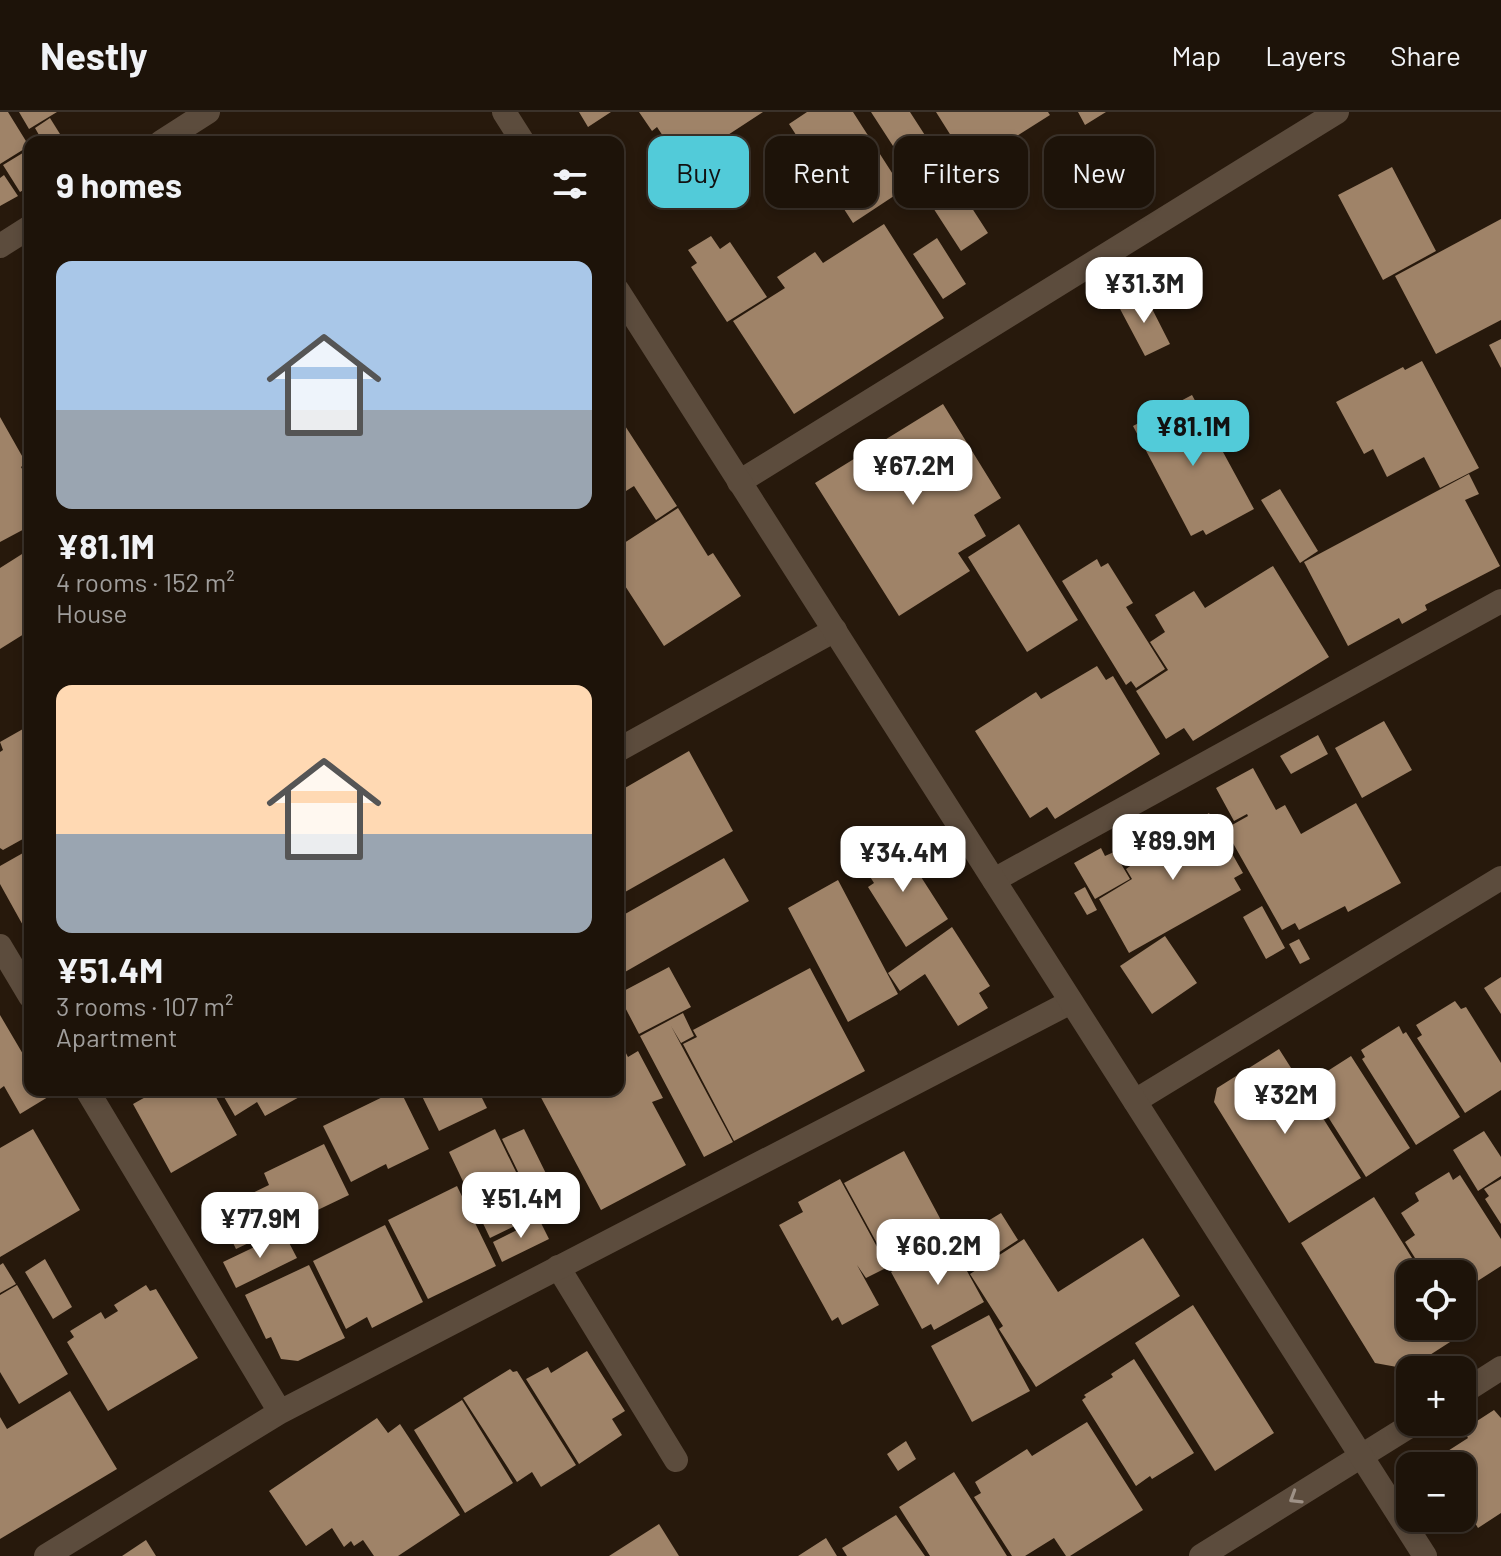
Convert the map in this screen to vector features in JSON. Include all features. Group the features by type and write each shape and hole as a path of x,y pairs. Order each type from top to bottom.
{"street":[{"path":"170,136 208,112"},
{"path":"504,112 519,136"},
{"path":"739,482 1337,112"},
{"path":"0,246 24,231"},
{"path":"624,300 1425,1556"},
{"path":"994,880 1501,601"},
{"path":"624,747 835,630"},
{"path":"1135,1101 1501,878"},
{"path":"0,946 24,986"},
{"path":"46,1556 280,1412 1071,1002"},
{"path":"91,1096 280,1412"},
{"path":"558,1267 676,1460"},
{"path":"1476,1384 1501,1368"},
{"path":"1201,1556 1396,1435"}],"building":[{"path":"0,112 8,112 24,138 24,149 0,164"},
{"path":"19,112 57,112 29,129"},
{"path":"579,112 611,112 588,127"},
{"path":"639,112 763,112 726,136 663,136 657,127 652,131"},
{"path":"807,112 853,112 868,136 797,136 789,124"},
{"path":"871,112 910,112 925,136 894,136 894,148"},
{"path":"936,112 1048,112 1050,115 1017,136 951,136"},
{"path":"1078,112 1106,112 1085,125"},
{"path":"50,118 61,136 40,136 35,128"},
{"path":"878,151 894,176 894,196 878,206"},
{"path":"24,152 24,190 20,192 3,165"},
{"path":"1392,167 1436,251 1383,280 1338,195"},
{"path":"4,175 18,196 0,206 0,178"},
{"path":"843,208 876,208 853,223"},
{"path":"933,208 972,208 988,233 961,251"},
{"path":"1501,219 1501,320 1436,354 1395,276"},
{"path":"884,224 944,318 794,414 733,321 785,288 777,277 815,252 823,263"},
{"path":"711,236 720,249 730,242 767,297 727,322 691,267 697,263 688,250"},
{"path":"937,238 966,284 943,299 913,254"},
{"path":"1144,293 1170,344 1145,356 1119,307"},
{"path":"1501,339 1501,368 1489,345"},
{"path":"1422,361 1479,468 1440,488 1424,457 1387,477 1373,449 1364,454 1336,402 1403,367 1405,370"},
{"path":"1192,395 1254,509 1206,535 1203,530 1191,536 1133,426"},
{"path":"943,404 1001,498 974,515 986,536 958,553 970,571 899,616 815,483"},
{"path":"0,417 24,459 21,467 24,472 24,529 0,542"},
{"path":"624,424 677,506 656,520 634,486 624,492"},
{"path":"1469,474 1479,494 1465,500 1500,566 1425,605 1427,610 1402,624 1399,618 1348,646 1304,562"},
{"path":"1280,489 1318,551 1300,563 1261,500"},
{"path":"678,508 708,556 713,553 741,596 664,646 624,584 624,543"},
{"path":"1019,524 1078,620 1027,652 968,557"},
{"path":"24,553 24,634 0,649 0,568"},
{"path":"1097,559 1101,567 1108,563 1133,603 1126,607 1165,669 1136,688 1131,681 1126,685 1062,581"},
{"path":"1273,566 1329,657 1193,741 1184,728 1166,739 1136,691 1168,670 1150,642 1165,632 1155,615 1194,591 1205,608"},
{"path":"1097,666 1106,680 1113,676 1160,754 1055,819 1047,807 1030,818 975,731 1036,692 1041,699"},
{"path":"1384,721 1412,770 1362,798 1335,748"},
{"path":"24,728 24,838 3,850 0,848 0,752 3,750 0,742"},
{"path":"1318,735 1328,754 1291,774 1280,756"},
{"path":"689,751 733,831 624,893 624,789"},
{"path":"1253,768 1276,810 1285,805 1301,834 1356,803 1401,883 1348,912 1345,906 1299,930 1295,923 1282,930 1225,829 1248,816 1234,821 1216,788"},
{"path":"1209,813 1243,873 1234,878 1241,890 1129,953 1099,899 1132,879 1126,869 1133,864 1129,857 1166,837 1163,832 1195,814 1198,820"},
{"path":"898,841 948,919 906,947 868,887 874,883 862,864"},
{"path":"1101,848 1105,856 1114,852 1130,879 1095,899 1074,863"},
{"path":"24,852 24,927 0,884 0,866"},
{"path":"724,858 749,901 624,973 624,915"},
{"path":"838,880 898,994 848,1022 788,908"},
{"path":"1085,887 1097,910 1087,915 1074,893"},
{"path":"1262,906 1285,948 1266,959 1243,917"},
{"path":"952,927 990,986 979,993 988,1008 958,1026 925,974 900,991 888,973"},
{"path":"1165,936 1197,983 1152,1014 1120,966"},
{"path":"1299,939 1310,959 1300,964 1289,944"},
{"path":"669,967 691,1007 639,1034 624,1005 624,991"},
{"path":"810,968 865,1071 734,1141 683,1044 697,1037 693,1030"},
{"path":"1501,977 1501,1014 1484,988"},
{"path":"1455,1001 1461,1009 1466,1007 1501,1063 1501,1090 1465,1113 1417,1038 1422,1035 1416,1025"},
{"path":"683,1013 694,1036 681,1043 671,1026 733,1142 704,1157 640,1036"},
{"path":"0,1015 24,1056 24,1096 48,1097 20,1114 4,1086 0,1089"},
{"path":"1399,1026 1403,1034 1406,1032 1460,1117 1416,1145 1362,1059 1365,1057 1361,1050"},
{"path":"624,1049 628,1057 638,1051 663,1098 652,1102 686,1165 601,1210 540,1096 624,1096"},
{"path":"1279,1049 1361,1178 1289,1223 1214,1102 1217,1088"},
{"path":"1351,1056 1410,1148 1366,1177 1313,1093 1318,1090 1312,1081"},
{"path":"147,1096 215,1096 237,1135 171,1173 133,1104"},
{"path":"223,1096 301,1096 265,1116 257,1102 235,1116"},
{"path":"385,1096 403,1096 429,1149 388,1169 386,1164 351,1182 323,1126"},
{"path":"422,1096 481,1096 487,1108 439,1131"},
{"path":"33,1129 80,1210 0,1257 0,1148"},
{"path":"495,1129 537,1215 490,1238 449,1152"},
{"path":"524,1129 563,1208 541,1219 502,1139"},
{"path":"1484,1131 1501,1157 1501,1176 1478,1191 1453,1150"},
{"path":"324,1144 349,1195 236,1249 217,1210 269,1185 264,1173"},
{"path":"904,1151 950,1237 891,1269 844,1183"},
{"path":"1449,1172 1453,1180 1460,1175 1501,1239 1501,1266 1476,1282 1476,1260 1416,1260 1405,1242 1415,1235 1401,1213 1419,1201 1415,1193"},
{"path":"840,1179 888,1267 866,1278 857,1265 879,1305 842,1325 838,1317 832,1321 779,1225 803,1212 798,1202"},
{"path":"1501,1179 1501,1224 1485,1199 1489,1196 1484,1189"},
{"path":"457,1186 496,1266 428,1299 388,1220"},
{"path":"1374,1197 1413,1260 1396,1260 1396,1340 1453,1340 1428,1356 1396,1356 1396,1367 1375,1363 1301,1243"},
{"path":"1001,1213 1018,1240 978,1266 960,1238"},
{"path":"539,1219 549,1239 502,1262 493,1242"},
{"path":"385,1225 423,1302 372,1328 367,1317 346,1329 313,1261"},
{"path":"284,1233 297,1258 236,1288 223,1262"},
{"path":"1143,1238 1180,1296 1036,1387 999,1329 1003,1326 970,1274 1024,1239 1058,1292"},
{"path":"950,1240 984,1302 934,1330 931,1324 922,1329 891,1272"},
{"path":"45,1259 72,1307 53,1319 25,1272"},
{"path":"3,1263 16,1284 0,1293 0,1265"},
{"path":"309,1265 345,1338 298,1361 281,1359 271,1337 266,1339 245,1295"},
{"path":"17,1285 68,1374 19,1404 0,1372 0,1295"},
{"path":"146,1285 150,1291 156,1289 198,1358 108,1411 67,1342 74,1337 70,1331 101,1312 105,1319 118,1311 114,1305"},
{"path":"1193,1305 1274,1433 1215,1471 1135,1343"},
{"path":"989,1315 1030,1391 972,1422 931,1346"},
{"path":"587,1351 625,1411 612,1419 622,1435 579,1464 526,1379 548,1367 551,1373"},
{"path":"1134,1359 1194,1453 1136,1486 1082,1400 1086,1397 1084,1395"},
{"path":"510,1369 517,1371 576,1465 541,1487 532,1472 517,1482 463,1398"},
{"path":"70,1391 117,1469 0,1539 0,1417 7,1429"},
{"path":"462,1400 513,1483 465,1513 414,1430"},
{"path":"1494,1410 1501,1418 1501,1513 1478,1528 1476,1452 1446,1452 1467,1436 1476,1436 1476,1422"},
{"path":"377,1418 388,1433 400,1424 460,1515 398,1556 374,1556 363,1540 354,1546 351,1541 344,1547 332,1528 306,1546 269,1491"},
{"path":"1087,1422 1143,1510 1070,1556 1066,1556 1054,1538 1025,1556 1012,1556 974,1497 981,1493 975,1482 1027,1449 1032,1456"},
{"path":"906,1441 916,1459 898,1471 887,1454"},
{"path":"954,1472 1007,1556 930,1556 899,1507"},
{"path":"896,1515 925,1556 847,1556 842,1548"},
{"path":"659,1524 679,1556 609,1556"},
{"path":"826,1538 837,1556 798,1556"},
{"path":"146,1540 156,1556 122,1556"}]}
